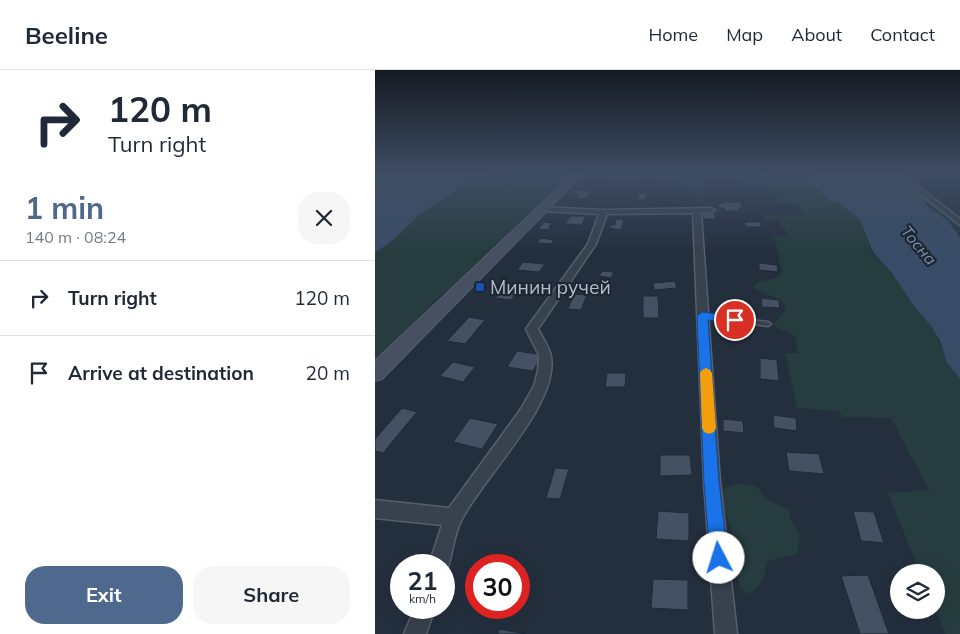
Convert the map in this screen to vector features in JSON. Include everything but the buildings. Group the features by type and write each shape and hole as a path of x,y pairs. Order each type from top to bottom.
{"main road":[{"path":"375,373 553,199"}],"street":[{"path":"930,199 960,223"},
{"path":"542,210 604,212 704,211 702,316 712,482 726,634"},
{"path":"442,554 453,518 526,414 541,387 545,371 545,355 532,329 592,244 604,212"},
{"path":"375,509 453,518"},
{"path":"415,634 421,619"}],"lane":[{"path":"702,316 768,324"}],"path":[{"path":"704,199 704,211"}],"green space":[{"path":"443,199 547,199 462,278 432,303 408,332 375,363 375,253 393,240 411,221"},
{"path":"774,199 828,199 837,202 859,218 872,252 891,272 914,306 931,326 956,375 960,379 960,634 945,634 939,619 945,619 945,564 917,564 888,493 929,490 891,418 843,417 838,411 797,408 785,353 798,353 795,336 777,328 774,324 786,310 777,299 753,287 758,282 777,278 782,272 774,236 787,235 779,220 765,219 764,215 804,215 798,204 772,203"},
{"path":"921,199 928,199 960,225 960,234 955,232 947,220"},
{"path":"740,483 758,487 768,499 790,510 790,518 800,535 797,554 767,561 763,581 749,594 741,589 733,561 734,539 728,519 719,502 720,494 725,488"}],"water":[{"path":"375,199 443,199 419,215 393,240 375,253"},
{"name":"Тосна","path":"828,199 924,199 926,205 947,220 960,237 960,379 947,362 940,341 931,326 914,306 891,272 873,252 859,218 837,202"}],"slow traffic":[{"path":"706,373 709,428"}],"place":[{"name":"Минин ручей","path":"480,287"}],"route":[{"path":"719,558 712,482 702,316 735,320"}]}
